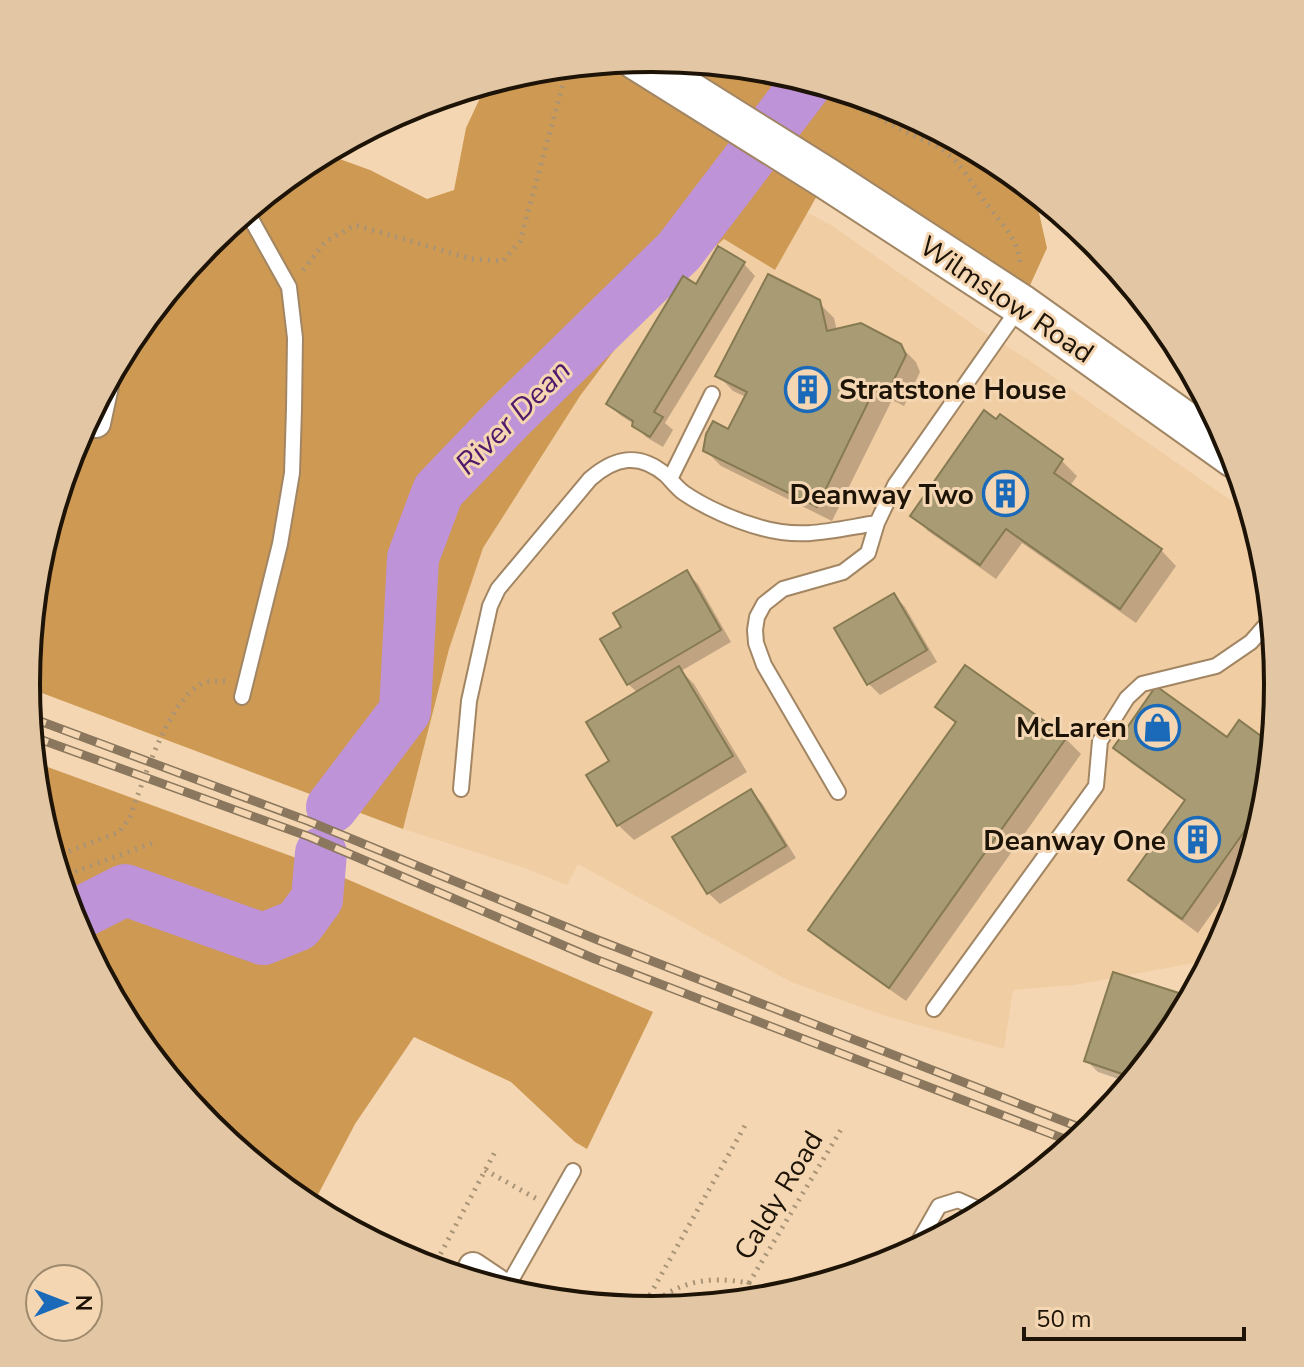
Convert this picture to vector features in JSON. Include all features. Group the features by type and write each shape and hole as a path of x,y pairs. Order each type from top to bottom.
{"street":[{"name":"Wilmslow Road","path":"656,72 1021,305 1214,443"},
{"path":"473,1267 477,1270"}],"lane":[{"path":"242,697 280,544 292,473 295,338 289,287 252,220"},
{"path":"838,792 764,665 756,643 757,617 773,595 783,589 828,577 855,565 868,553 877,523 895,485 1021,305"},
{"path":"670,479 712,394"},
{"path":"461,789 469,701 490,606 498,589 590,479 607,465 620,460 648,463 683,492 732,518 782,533 828,533 877,523"},
{"path":"934,1009 1096,786 1100,741 1127,698 1142,684 1216,666 1251,642 1262,630"},
{"path":"514,1280 573,1171"},
{"path":"925,1231 939,1206 958,1200 971,1206"}],"path":[{"path":"289,287 326,241 355,225 472,259 503,261 520,241 565,78"},
{"path":"844,102 946,152 971,177 988,207 1007,227 1019,253 1021,305"},
{"path":"64,853 119,832 129,819 176,708 191,691 204,682 247,680"},
{"path":"70,873 153,843"},
{"path":"650,1296 747,1122"},
{"name":"Caldy Road","path":"748,1288 842,1128"},
{"path":"439,1257 496,1150"},
{"path":"485,1170 552,1208"},
{"path":"662,1296 694,1282 722,1278 749,1283"}],"shaded area":[{"path":"612,73 692,73 771,83 849,104 886,118 958,153 1038,208 1047,248 1021,305 827,178 775,270 724,239 648,305 580,396 483,548 449,649 403,829 40,692 45,604 72,487 103,413 122,377 166,311 248,223 338,158 370,170 427,199 454,190 466,128 481,96 572,77"},
{"path":"806,212 831,225 1237,505 1259,604 1263,643 1263,724 1259,763 1243,842 1217,918 1196,963 1074,985 1013,990 1004,1049 883,1015 791,982 578,864 567,885 522,867 403,829 449,649 483,548 580,396 648,305 724,239 775,270"},
{"path":"46,766 310,863 653,1012 587,1149 575,1142 511,1082 414,1037 355,1124 318,1196 248,1144 192,1087 143,1024 103,954 72,880"}],"building":[{"path":"718,246 745,262 654,412 663,417 650,437 632,426 633,421 606,404 683,276 696,284"},
{"name":"Stratstone House","path":"768,274 820,300 827,331 861,323 901,344 906,355 888,392 876,386 817,507 703,451 706,434 713,421 728,429 747,392 715,376"},
{"name":"Deanway Two","path":"984,410 996,419 1000,414 1063,459 1054,473 1162,549 1120,609 1006,529 980,565 910,516"},
{"path":"687,570 721,630 627,685 600,639 621,627 613,613"},
{"path":"894,593 927,650 867,685 834,628"},
{"path":"965,665 1067,737 889,988 808,930 956,722 935,707"},
{"path":"679,666 733,756 617,826 586,775 609,761 586,722"},
{"name":"Deanway One","path":"1156,686 1227,737 1239,720 1262,737 1246,829 1182,919 1128,880 1185,800 1113,748"},
{"path":"751,789 786,846 707,894 672,837"},
{"path":"1113,972 1180,993 1123,1074 1084,1061"}],"waterway":[{"name":"River Dean","path":"332,807 405,711 413,558 438,491 679,251 801,90"},
{"name":"River Dean","path":"84,911 125,890 263,939 298,925 317,899 321,853"},
{"path":"83,907 88,910"}],"railway":[{"path":"41,721 308,821 598,940 1075,1126"},
{"path":"43,740 310,837 595,959 1062,1138"}],"place":[{"name":"Stratstone House","path":"808,389"},
{"name":"Deanway Two","path":"1005,494"},
{"name":"McLaren","path":"1158,727"},
{"name":"Deanway One","path":"1197,840"}]}
